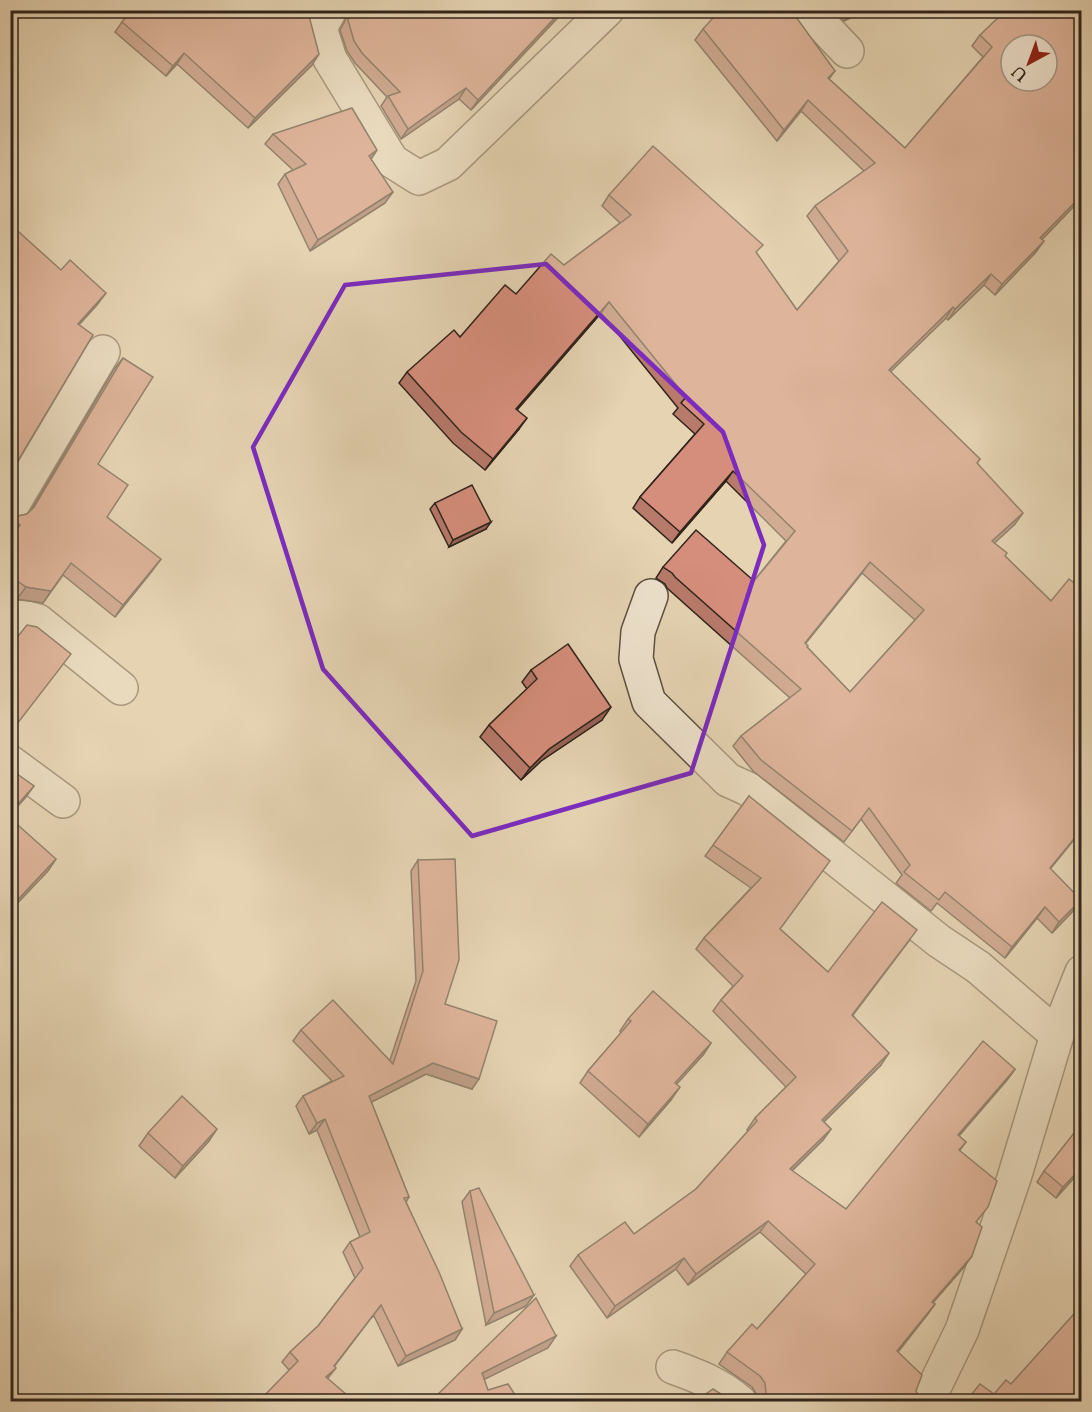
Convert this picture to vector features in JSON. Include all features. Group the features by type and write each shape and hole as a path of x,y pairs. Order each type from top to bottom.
{"street":[{"path":"330,10 320,28 330,59 392,161 419,178 448,164 608,10"},
{"path":"808,10 847,51"},
{"path":"10,509 104,352"},
{"path":"651,596 638,632 636,659 649,702 728,780 748,789 939,940 978,967 1057,1035"},
{"path":"10,617 38,621 121,688"},
{"path":"10,762 63,801"},
{"path":"927,1401 962,1330 1014,1178 1057,1035 1082,972"},
{"path":"673,1367 699,1376 725,1389 740,1401"}],"highlighted area":[{"path":"546,264 723,432 764,545 691,773 472,836 323,669 253,447 345,285"}],"building":[{"path":"132,10 311,10 309,16 319,54 255,118 184,53 173,66 122,22"},
{"path":"353,10 562,10 478,100 466,88 408,129 388,96 400,92 362,53 354,41 348,20"},
{"path":"720,10 791,10 835,71 828,78 905,148 992,47 980,35 1006,10 1082,10 1082,195 1040,238 1044,241 1002,284 991,274 955,309 953,307 889,370 980,459 977,463 1023,513 992,541 1007,553 1005,556 1051,601 1069,579 1082,589 1082,829 1050,868 1081,900 1059,922 1045,907 1012,947 945,892 939,900 904,872 910,865 869,808 852,831 761,760 741,736 801,689 663,567 696,530 754,581 795,531 733,471 680,532 640,497 704,424 681,403 686,397 609,302 516,409 527,418 493,459 461,432 407,372 454,330 460,337 505,285 516,294 551,254 564,265 631,215 609,195 653,146 763,245 756,252 797,310 848,251 815,206 875,163 808,100 784,130 703,29","holes":["870,562 924,610 850,692 805,643"]},
{"path":"352,108 377,150 369,156 393,192 318,240 285,174 306,164 273,134"},
{"path":"10,224 61,270 70,260 106,293 78,324 93,335 10,474"},
{"path":"123,358 153,377 98,464 128,485 107,517 161,559 123,605 71,563 51,591 26,587 10,576 10,538 20,525 10,519 10,514 18,516 27,514 34,507"},
{"path":"472,485 491,522 453,540 435,503"},
{"path":"27,625 37,627 71,654 10,733 10,646"},
{"path":"568,644 611,707 549,749 530,768 489,725 537,679 531,670"},
{"path":"10,769 34,786 10,813"},
{"path":"749,796 830,861 780,929 828,972 882,902 917,930 852,1015 889,1053 822,1120 831,1129 790,1169 846,1209 983,1041 1015,1069 958,1135 966,1142 959,1150 997,1181 988,1207 976,1222 982,1227 972,1256 932,1302 935,1304 897,1351 922,1375 916,1391 920,1401 763,1401 766,1393 765,1383 760,1376 727,1352 752,1324 757,1329 815,1264 768,1221 696,1274 684,1258 615,1306 578,1255 625,1222 634,1234 696,1189 757,1121 755,1118 796,1077 721,1000 743,976 704,938 761,878 713,845"},
{"path":"10,818 56,859 10,908"},
{"path":"455,859 459,960 445,1004 497,1021 479,1079 433,1063 369,1096 409,1197 404,1198 439,1272 462,1329 406,1356 381,1305 334,1366 336,1368 326,1377 354,1401 259,1401 298,1361 290,1352 318,1326 363,1268 350,1242 370,1232 325,1119 317,1123 303,1096 344,1076 301,1030 333,1000 393,1064 423,971 418,860"},
{"path":"653,991 711,1043 675,1083 680,1087 648,1124 588,1071 631,1021 628,1019"},
{"path":"182,1096 217,1129 183,1166 148,1133"},
{"path":"1082,1123 1082,1167 1063,1187 1044,1171"},
{"path":"479,1188 534,1295 494,1313 470,1191"},
{"path":"536,1298 556,1336 482,1373 488,1390 508,1384 519,1401 431,1401"},
{"path":"1082,1305 1082,1401 966,1401 980,1384 994,1394 1006,1380 1011,1384"},
{"path":"713,1389 732,1401 696,1401"}]}
